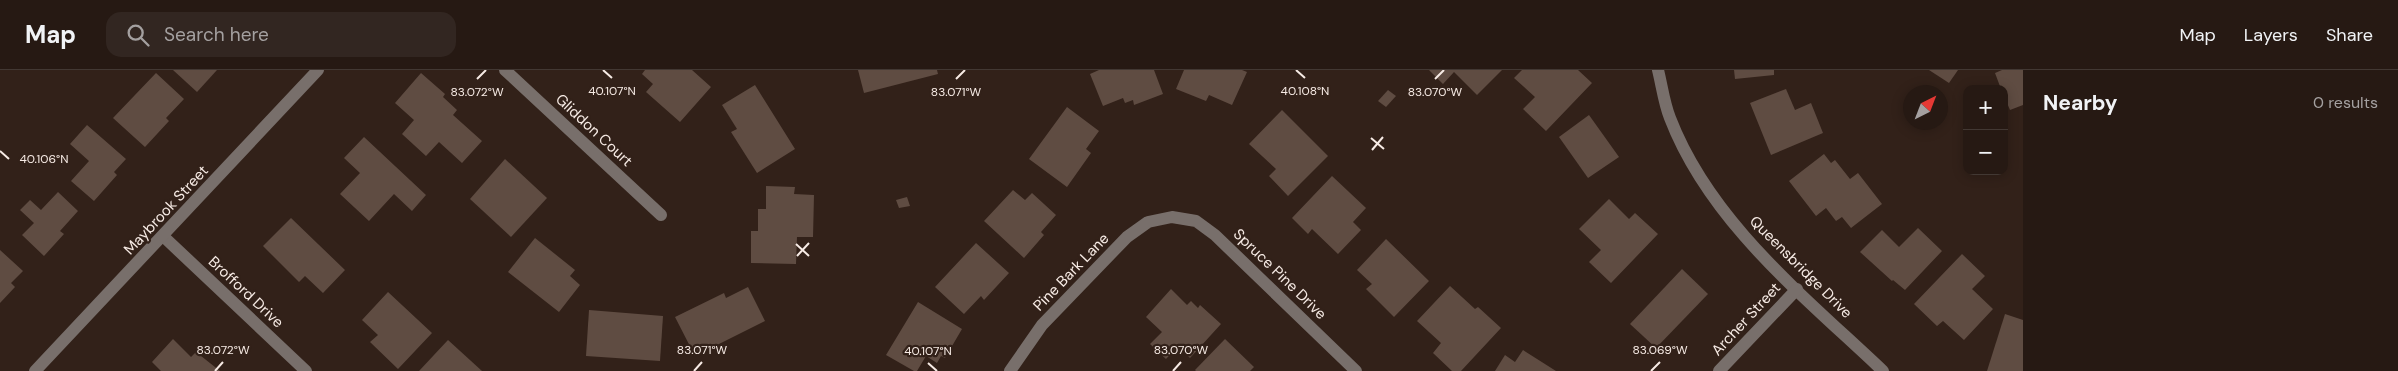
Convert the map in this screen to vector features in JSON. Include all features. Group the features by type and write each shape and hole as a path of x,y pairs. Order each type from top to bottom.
{"street":[{"name":"Maybrook Street","path":"35,371 164,237 318,70"},
{"name":"Gliddon Court","path":"505,70 661,215"},
{"name":"Queensbridge Drive","path":"1658,70 1670,117 1701,181 1749,241 1883,371"},
{"name":"Pine Bark Lane","path":"1010,371 1042,325 1128,236 1148,222 1172,216"},
{"name":"Spruce Pine Drive","path":"1172,216 1196,221 1215,235 1356,371"},
{"name":"Brofford Drive","path":"164,237 306,371"},
{"name":"Archer Street","path":"1719,371 1797,289"}],"building":[{"path":"173,70 217,70 197,92"},
{"path":"645,70 692,70 711,87 680,122 646,92 653,84 642,74"},
{"path":"858,70 937,70 938,74 864,93"},
{"path":"1099,70 1154,70 1163,94 1134,105 1133,100 1125,103 1123,98 1103,106 1090,74"},
{"path":"1184,70 1242,70 1247,72 1232,105 1209,95 1206,101 1176,89"},
{"path":"1429,70 1502,70 1477,95 1454,72 1443,84"},
{"path":"1522,70 1578,70 1592,83 1546,131 1523,109 1535,97 1514,78"},
{"path":"1734,70 1774,70 1774,75 1735,79"},
{"path":"1929,70 1958,70 1949,83"},
{"path":"2002,70 2023,70 2023,105 2010,110 2008,105 2008,85 2000,85 1995,73"},
{"path":"156,73 184,99 166,118 169,121 145,147 113,118"},
{"path":"421,73 445,94 443,97 457,110 453,115 482,141 462,163 439,142 426,156 402,134 414,120 395,103"},
{"path":"755,85 795,149 757,173 731,132 737,129 722,105"},
{"path":"1786,89 1795,110 1811,103 1823,133 1771,155 1750,103"},
{"path":"1388,90 1396,96 1386,107 1378,101"},
{"path":"1067,107 1099,131 1086,149 1091,153 1067,187 1029,159"},
{"path":"1282,110 1328,156 1288,196 1269,176 1276,169 1249,144"},
{"path":"1589,115 1619,157 1588,178 1559,137"},
{"path":"87,125 126,159 114,172 117,175 94,201 71,181 89,161 70,144"},
{"path":"364,137 426,195 412,211 394,194 369,221 340,194 360,173 344,158"},
{"path":"1824,154 1831,163 1835,160 1850,179 1858,173 1882,204 1851,228 1842,217 1836,221 1826,208 1816,216 1789,181"},
{"path":"505,159 547,198 511,237 470,199"},
{"path":"1332,176 1366,208 1353,222 1361,230 1338,254 1312,229 1308,234 1292,218"},
{"path":"766,186 795,187 794,194 814,195 813,237 797,237 796,264 751,263 751,231 758,231 758,209 766,209"},
{"path":"1013,190 1025,200 1032,193 1056,215 1041,232 1044,235 1024,258 984,221"},
{"path":"58,192 78,211 60,231 64,234 44,256 22,235 34,223 20,210 30,200 41,210"},
{"path":"907,197 910,206 899,208 896,200"},
{"path":"1609,199 1629,219 1635,213 1658,234 1611,283 1589,262 1601,250 1579,229"},
{"path":"291,218 345,270 323,293 305,276 299,282 263,246"},
{"path":"1918,228 1942,251 1905,290 1892,281 1860,252 1882,230 1899,247"},
{"path":"535,238 575,270 570,276 580,285 559,312 508,272"},
{"path":"1386,239 1429,281 1394,317 1366,289 1372,284 1357,270"},
{"path":"976,243 1009,273 984,300 981,296 964,314 935,287"},
{"path":"0,250 23,271 11,283 15,287 0,303"},
{"path":"1962,254 1985,276 1972,289 1993,309 1964,340 1943,321 1937,326 1914,304"},
{"path":"1682,269 1708,294 1656,348 1630,324"},
{"path":"1450,286 1475,309 1478,307 1501,328 1461,371 1452,371 1433,353 1441,343 1417,321"},
{"path":"748,287 765,321 695,356 675,317 724,293 726,298"},
{"path":"1171,289 1187,305 1191,301 1198,308 1200,305 1221,324 1190,358 1178,346 1166,359 1150,344 1162,332 1146,317"},
{"path":"388,292 432,333 398,369 370,342 378,335 362,320"},
{"path":"918,302 962,329 945,358 941,356 937,363 926,356 917,371 914,371 886,355"},
{"path":"589,310 663,316 660,361 586,356"},
{"path":"2005,314 2023,320 2023,371 1987,371"},
{"path":"173,339 191,357 196,352 220,371 161,371 152,362"},
{"path":"1225,339 1254,367 1250,371 1196,371 1195,370"},
{"path":"448,340 482,371 419,371"},
{"path":"1523,350 1556,371 1495,371 1505,355 1515,362"}]}
